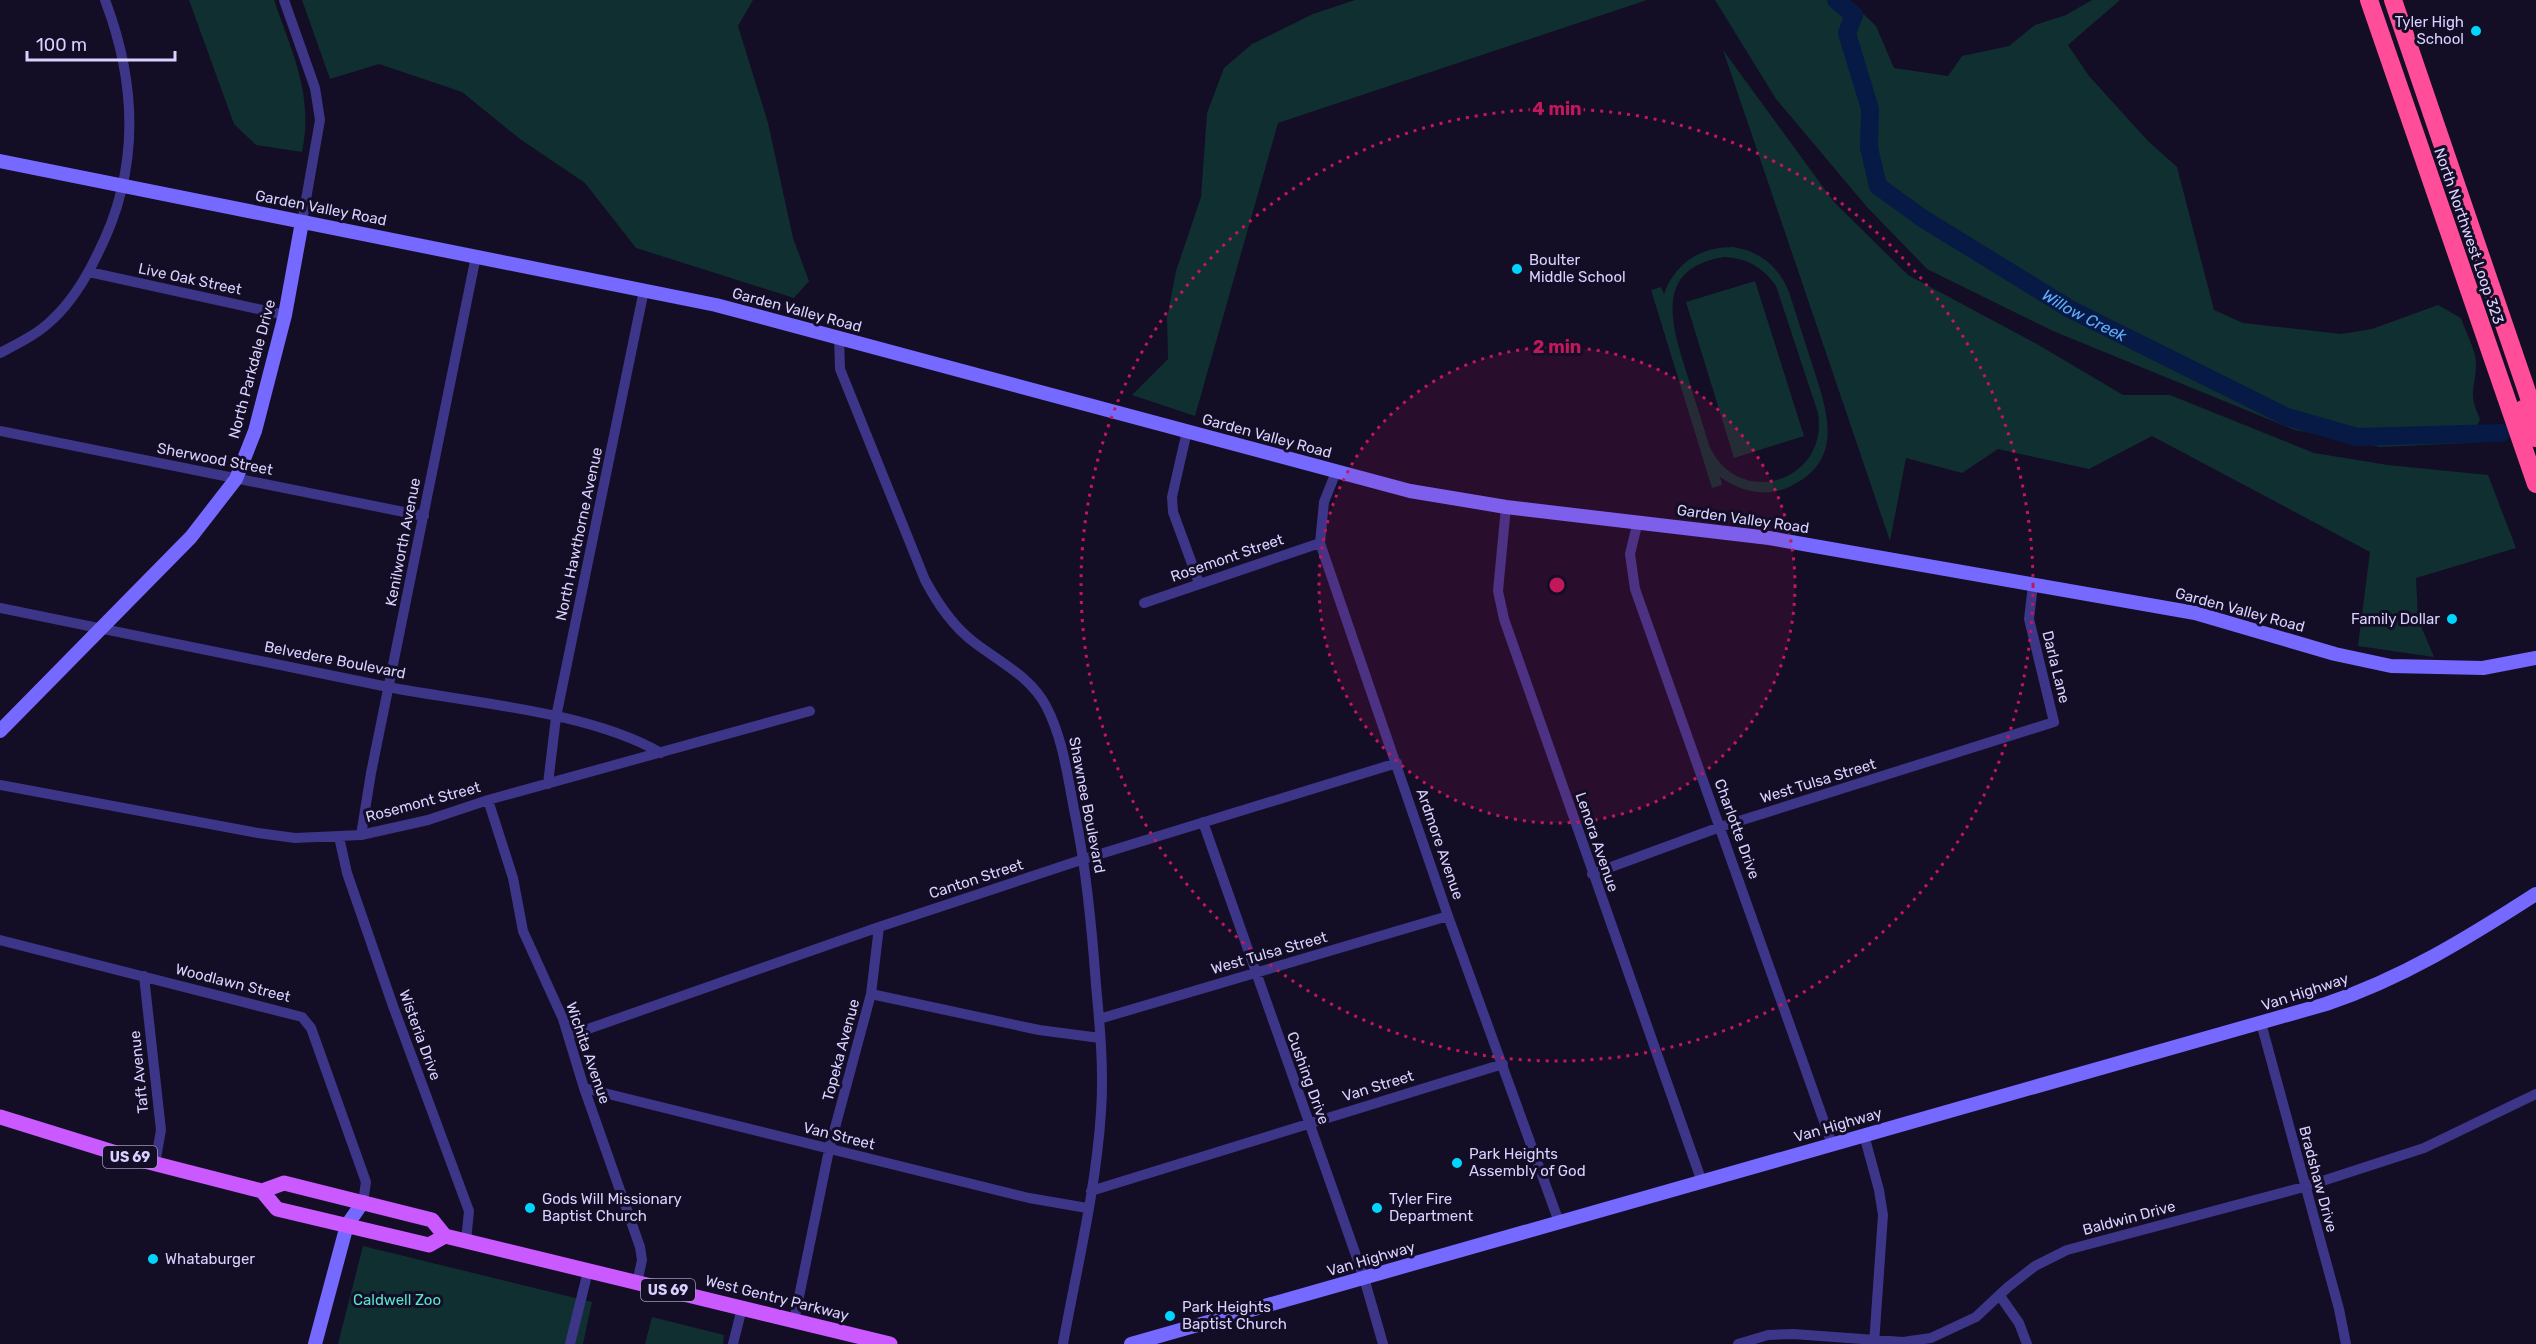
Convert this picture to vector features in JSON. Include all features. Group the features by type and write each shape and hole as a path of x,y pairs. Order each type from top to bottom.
{"highway":[{"name":"North Northwest Loop 323","path":"2369,0 2536,484"},
{"path":"2378,0 2404,75 2409,81 2422,84"},
{"name":"North Northwest Loop 323","path":"2393,0 2536,418"},
{"path":"2446,224 2462,234 2526,418 2536,438"}],"main road":[{"name":"West Gentry Parkway","path":"0,1117 155,1164 262,1191 284,1183 363,1202 432,1220 445,1236 890,1344"},
{"name":"West Gentry Parkway","path":"262,1191 277,1209 429,1245 445,1236"}],"street":[{"path":"0,353 34,335 54,318 89,272 118,210 124,185 130,131 127,75 119,39 105,0"},
{"name":"North Parkdale Drive","path":"0,731 191,537 236,479 255,431 285,315 317,150 319,106 284,0"},
{"name":"Garden Valley Road","path":"0,161 716,306 1410,491 1506,507 1759,537 2195,613 2335,654 2391,666 2483,668 2536,658"},
{"name":"Kenilworth Avenue","path":"361,835 476,256"},
{"name":"Live Oak Street","path":"89,272 285,315"},
{"name":"North Hawthorne Avenue","path":"548,784 556,717 644,290"},
{"name":"Shawnee Boulevard","path":"839,338 840,369 905,535 934,596 956,626 974,642 1016,671 1032,687 1045,703 1056,726 1084,859 1101,1038 1102,1109 1091,1191 1063,1344"},
{"name":"Sherwood Street","path":"0,431 424,516"},
{"path":"1187,431 1172,497 1173,512 1198,583"},
{"name":"Ardmore Avenue","path":"1336,472 1324,502 1320,543 1448,916 1559,1222"},
{"name":"Lenora Avenue","path":"1506,507 1498,591 1504,619 1702,1182"},
{"name":"Charlotte Drive","path":"1638,521 1630,554 1635,589 1832,1144"},
{"name":"Rosemont Street","path":"1144,603 1320,543"},
{"name":"Darla Lane","path":"2033,585 2029,619 2054,722"},
{"name":"Belvedere Boulevard","path":"0,608 389,687 556,717 640,741 661,753"},
{"name":"Rosemont Street","path":"0,785 258,833 296,838 361,835 428,820 488,800 810,711"},
{"name":"West Tulsa Street","path":"1592,874 1720,827 2054,722"},
{"name":"Canton Street","path":"568,1036 879,927 1084,859 1397,764"},
{"name":"Wichita Avenue","path":"488,800 513,878 523,931 568,1036 640,1247 642,1260 637,1283"},
{"name":"Cushing Drive","path":"1203,822 1254,973 1364,1278 1383,1344"},
{"name":"Wisteria Drive","path":"339,837 347,873 393,1006 470,1211 466,1241"},
{"name":"Van Highway","path":"1131,1344 2261,1023 2388,981 2460,943 2536,894"},
{"name":"West Tulsa Street","path":"1099,1019 1448,916"},
{"name":"Topeka Avenue","path":"794,1321 829,1150 871,994 879,927"},
{"name":"Woodlawn Street","path":"0,940 291,1013 305,1020 311,1028 366,1182 363,1202"},
{"name":"Taft Avenue","path":"144,976 161,1131 155,1164"},
{"path":"871,994 1039,1030 1101,1038"},
{"name":"Bradshaw Drive","path":"2261,1023 2339,1309 2346,1344"},
{"name":"Van Street","path":"1091,1191 1503,1064"},
{"name":"Van Street","path":"584,1088 1029,1198 1087,1208"},
{"name":"Baldwin Drive","path":"1738,1344 1768,1335 1903,1342 1931,1338 1976,1317 2035,1266 2067,1250 2304,1187 2424,1148 2536,1094"},
{"path":"1864,1135 1879,1190 1883,1215 1875,1341"},
{"path":"315,1344 347,1225 363,1202"},
{"path":"570,1344 588,1271"},
{"path":"2000,1296 2019,1323 2028,1344"},
{"path":"733,1344 742,1308"}],"green space":[{"path":"189,0 274,0 294,56 303,93 305,131 302,152 256,145 234,124"},
{"path":"302,0 753,0 738,26 768,123 793,238 809,281 794,298 636,248 585,183 520,139 462,92 379,64 330,79"},
{"path":"1355,0 1647,0 1278,123 1195,416 1132,395 1168,359 1167,318 1176,271 1201,197 1207,113 1224,68 1252,44 1313,14"},
{"path":"1715,0 1849,0 1876,26 1894,68 1948,76 1962,56 2009,46 2035,25 2066,15 2092,0 2120,0 2068,45 2089,76 2148,141 2177,167 2214,310 2243,323 2341,334 2372,329 2438,305 2461,318 2476,358 2473,396 2480,419 2470,443 2380,447 2295,430 2053,331 1927,269 1867,207 1776,99"},
{"path":"1723,50 1834,202 1908,275 2037,344 2123,395 2170,395 2314,453 2388,465 2488,475 2516,548 2416,578 2418,619 2434,657 2358,646 2370,552 2152,436 2089,469 1998,449 1962,473 1906,458 1890,541"},
{"path":"1733,247 1752,252 1760,256 1780,275 1789,292 1819,384 1827,418 1828,434 1825,450 1818,464 1807,476 1780,490 1753,491 1736,486 1720,477 1722,485 1712,488 1651,290 1661,287 1664,294 1675,274 1690,259 1721,248","holes":["1724,257 1760,269 1776,286 1818,413 1818,437 1810,457 1796,471 1778,480 1759,482 1739,477 1722,465 1709,445 1676,337 1673,302 1677,286 1686,273 1701,263"]},
{"path":"1755,281 1804,436 1734,458 1686,302"},
{"name":"Caldwell Zoo","path":"363,1246 592,1302 583,1344 338,1344"},
{"path":"652,1317 724,1335 723,1344 645,1344"}],"waterway":[{"name":"Willow Creek","path":"1836,0 1854,15 1847,33 1870,109 1869,148 1878,186 1922,218 2070,309 2287,417 2357,437 2501,433"}],"place":[{"name":"Tyler High School","path":"2476,31"},
{"name":"Boulter Middle School","path":"1517,269"},
{"name":"Family Dollar","path":"2452,619"},
{"name":"Park Heights Assembly of God","path":"1457,1163"},
{"name":"Gods Will Missionary Baptist Church","path":"530,1208"},
{"name":"Tyler Fire Department","path":"1377,1208"},
{"name":"Whataburger","path":"153,1259"},
{"name":"Park Heights Baptist Church","path":"1170,1316"}]}
